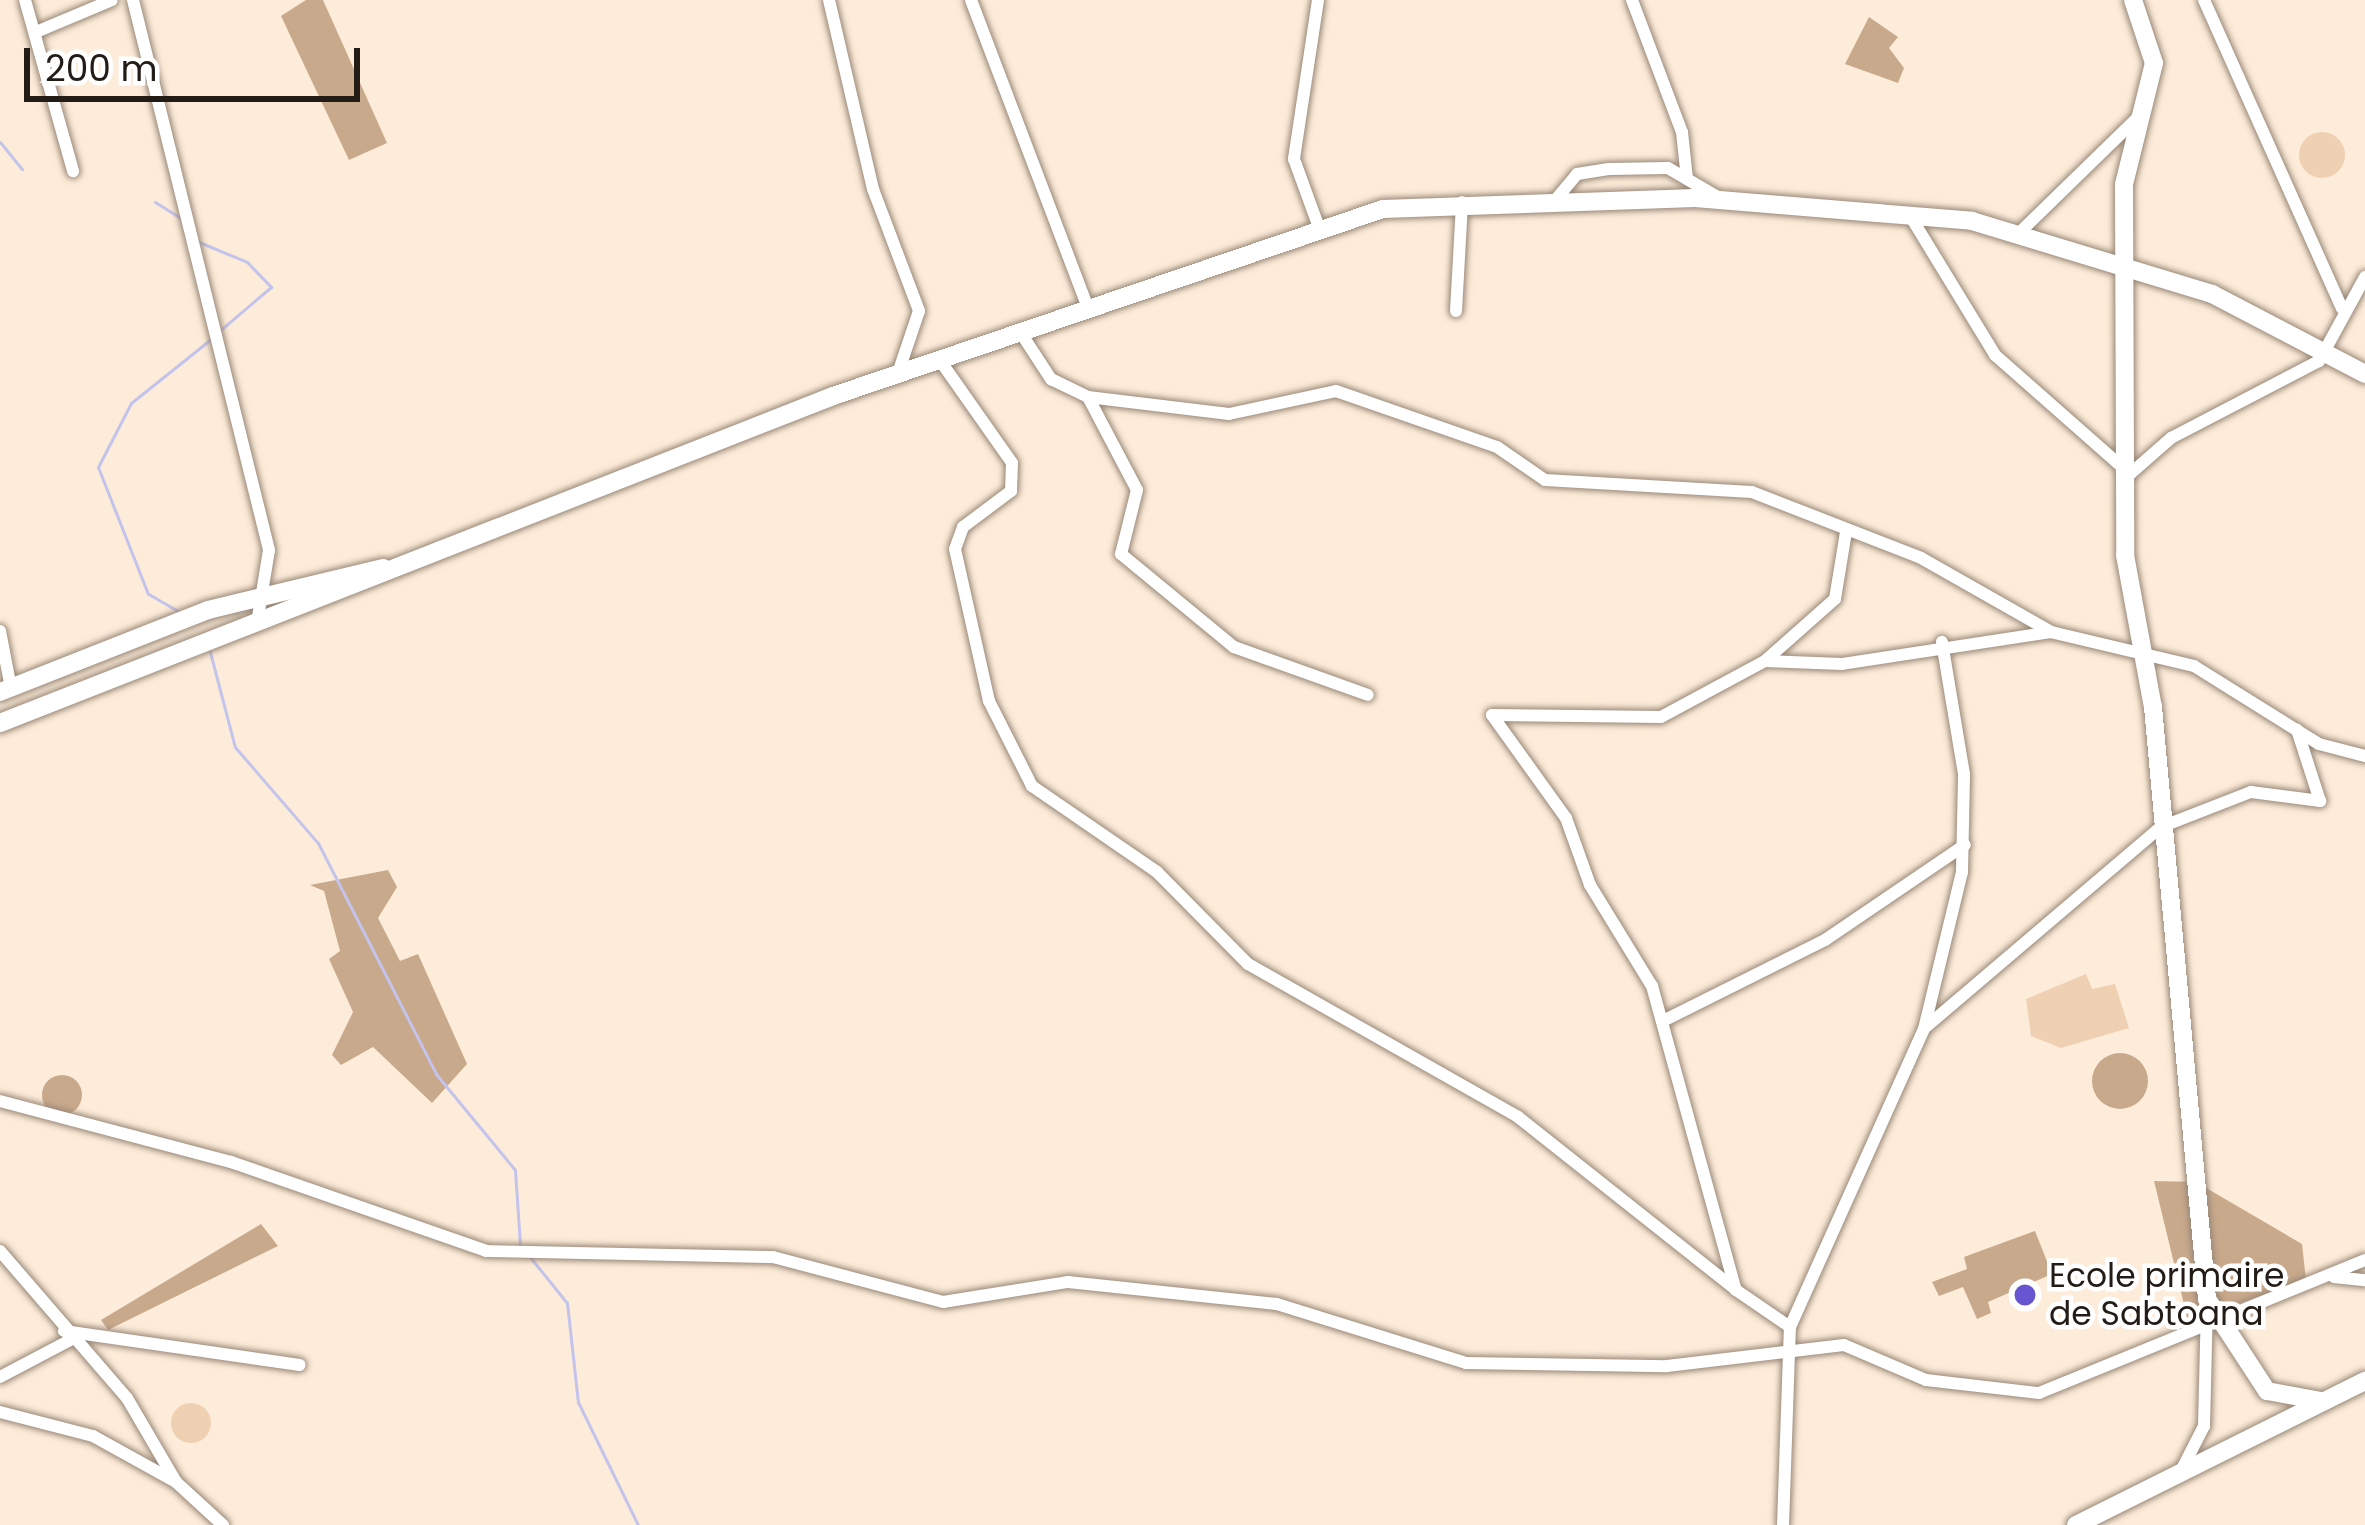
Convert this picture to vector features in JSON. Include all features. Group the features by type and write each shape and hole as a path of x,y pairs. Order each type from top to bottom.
{"street":[{"path":"25,0 73,171"},
{"path":"36,32 112,0"},
{"path":"133,0 269,550 266,596 254,629"},
{"path":"829,0 872,189 919,311 898,374"},
{"path":"971,0 1086,302"},
{"path":"1318,0 1294,159 1318,225"},
{"path":"1632,0 1682,132 1687,179"},
{"path":"2132,0 2154,63 2135,120 2121,263 2130,474 2125,555 2144,655 2212,1325 2204,1426 2174,1480"},
{"path":"2204,0 2342,309"},
{"path":"2020,232 2135,120"},
{"path":"1557,198 1577,175 1610,169 1687,179 1722,199"},
{"path":"0,723 254,629 1086,302 1318,225 1462,201 1722,199 1908,212 2020,232 2121,263 2325,346 2365,374"},
{"path":"1456,311 1462,201"},
{"path":"1908,212 1995,355 2130,474"},
{"path":"2130,474 2170,438 2287,383 2325,346 2342,309 2365,277"},
{"path":"1019,328 1052,379 1088,397 1229,415 1356,394 1497,447 1544,480 1733,488 1921,558 2051,632 2144,655 2240,688 2297,728 2365,756"},
{"path":"939,359 1012,463 1011,491 963,527 955,549 996,723 1032,786 1156,872 1248,964 1519,1117 1736,1290 1790,1327"},
{"path":"1088,397 1137,490 1121,554 1234,647 1368,695"},
{"path":"1736,1290 1663,1021 1566,818 1492,715 1660,716 1765,661 1835,599 1846,532"},
{"path":"0,631 5,690 266,596 434,555"},
{"path":"1765,661 1842,664 1942,642 2051,632"},
{"path":"1783,1525 1784,1352 1790,1327 1924,1029 1966,844 1942,642"},
{"path":"1924,1029 2161,827 2252,793 2320,801 2297,728"},
{"path":"1663,1021 1825,940 1966,844"},
{"path":"0,1101 231,1162 486,1251 773,1257 944,1302 1067,1282 1277,1304 1466,1363 1667,1366 1844,1345 1926,1380 2023,1394 2212,1325 2365,1260"},
{"path":"0,1251 127,1398 176,1482"},
{"path":"2332,1277 2365,1280"},
{"path":"2212,1325 2267,1390 2321,1401"},
{"path":"0,1377 68,1335 301,1365"},
{"path":"2076,1525 2365,1382"},
{"path":"0,1429 5,1413 93,1436 176,1482 223,1525"}],"shaded area":[{"path":"306,0 323,0 387,143 349,160 281,16"},
{"path":"1869,17 1898,37 1889,48 1904,68 1898,83 1845,64"},
{"path":"2322,132 2338,139 2345,155 2338,171 2322,178 2306,171 2299,155 2306,139"},
{"path":"388,870 397,887 378,918 400,961 418,954 467,1064 432,1103 373,1047 341,1065 332,1055 353,1012 329,959 340,951 324,891 310,885"},
{"path":"2086,974 2092,989 2115,984 2129,1028 2061,1048 2031,1036 2026,999"},
{"path":"2120,1053 2140,1061 2148,1081 2140,1101 2120,1109 2100,1101 2092,1081 2100,1061"},
{"path":"62,1075 76,1081 82,1095 76,1109 62,1115 48,1109 42,1095 48,1081"},
{"path":"2154,1181 2196,1182 2302,1244 2306,1280 2188,1321"},
{"path":"261,1224 278,1246 108,1330 101,1320"},
{"path":"2035,1231 2052,1274 1988,1302 1991,1313 1977,1319 1963,1287 1939,1296 1932,1282 1967,1269 1964,1257"},
{"path":"191,1403 205,1409 211,1423 205,1437 191,1443 177,1437 171,1423 177,1409"}],"waterway":[{"path":"0,142 22,169"},
{"path":"155,202 184,220"},
{"path":"199,242 247,262 271,287 218,332"},
{"path":"178,611 148,594 98,467 131,403 211,339"},
{"path":"210,652 235,747 318,843 436,1074 515,1170 520,1245"},
{"path":"530,1257 567,1303 578,1402 638,1525"}],"place":[{"name":"Ecole primaire de Sabtoana","path":"2025,1295"}]}
